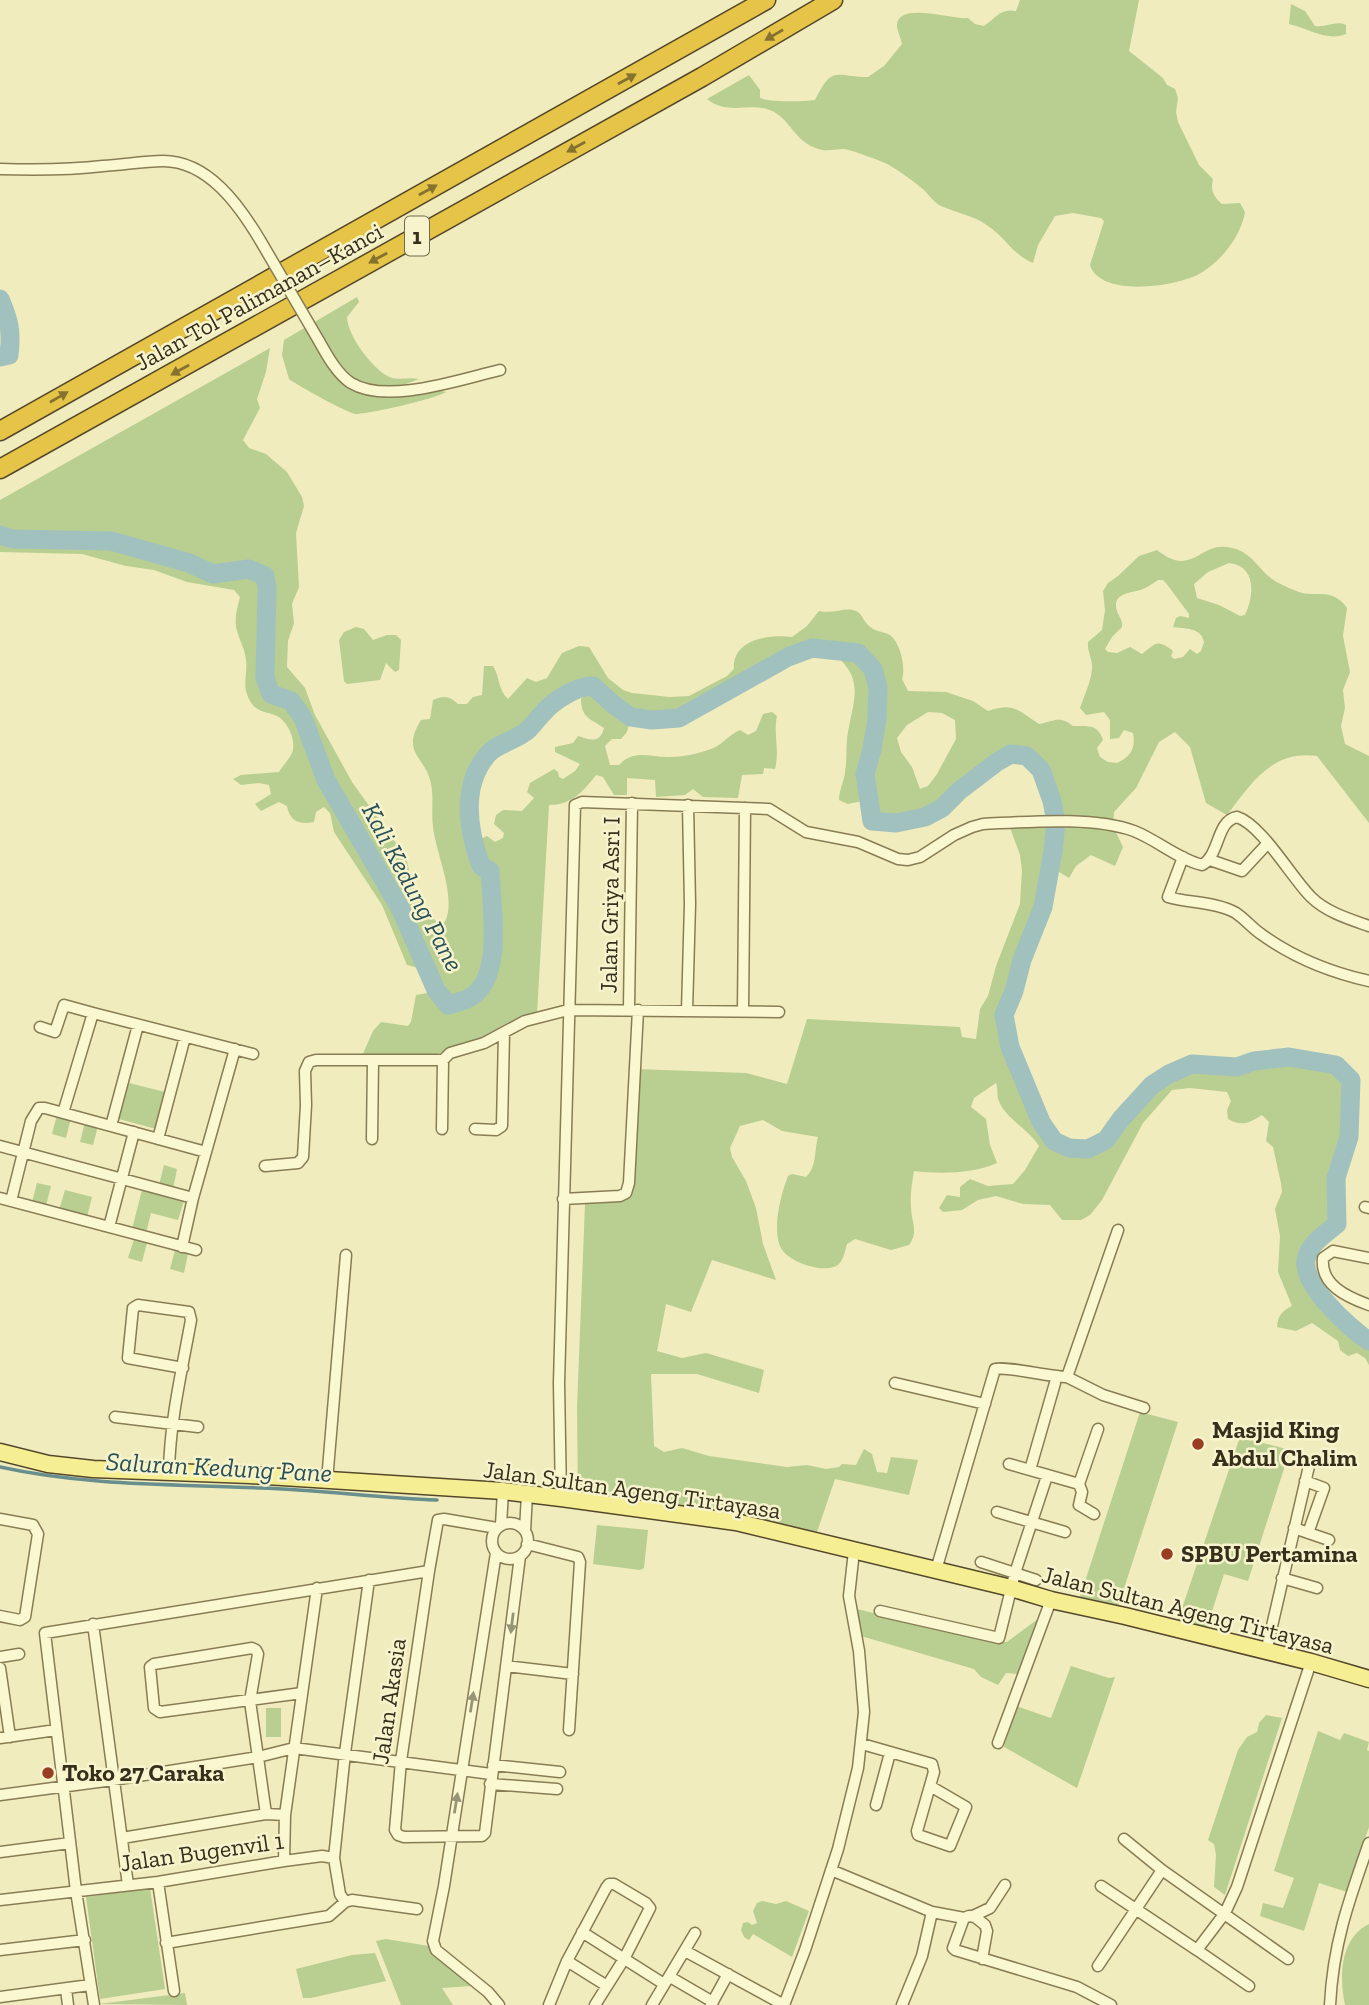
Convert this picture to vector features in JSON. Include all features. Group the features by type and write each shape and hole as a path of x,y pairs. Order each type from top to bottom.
{"highway":[{"name":"Jalan Tol Palimanan–Kanci","path":"0,431 766,0"},
{"name":"Jalan Tol Palimanan–Kanci","path":"0,470 702,77 833,0"}],"main road":[{"name":"Jalan Sultan Ageng Tirtayasa","path":"1,1457 59,1466 561,1498 736,1522 853,1559 936,1570 1011,1589 1049,1606 1125,1616 1266,1652 1310,1667 1369,1679"}],"street":[{"path":"0,169 64,169 165,161 177,164 208,177 232,198 260,240 318,341 334,366 349,382 367,390 390,391 500,370"},
{"path":"561,1498 559,1383 575,805 582,802 632,803 769,809 806,832 858,842 898,859 908,860 925,855 972,827 1061,822 1116,826 1136,832 1199,865 1210,860 1225,824 1234,817 1247,822 1268,843 1312,898 1328,909 1369,926"},
{"name":"Jalan Griya Asri I","path":"563,1199 620,1196 626,1193 629,1184 634,1009 632,803"},
{"path":"687,1011 690,904 688,805"},
{"path":"743,1011 745,808"},
{"path":"1210,860 1242,872 1268,843"},
{"path":"1183,857 1168,897 1191,900 1236,913 1261,935 1298,957 1336,973 1369,981"},
{"path":"40,1027 55,1032 64,1005 253,1054"},
{"path":"265,1166 298,1163 303,1157 307,1093 305,1071 309,1062 324,1059 443,1060 456,1051 484,1043 525,1021 568,1010 779,1012"},
{"path":"63,1113 93,1013"},
{"path":"111,1126 138,1025"},
{"path":"475,1129 496,1130 502,1126 504,1033"},
{"path":"158,1139 185,1037"},
{"path":"182,1247 234,1049"},
{"path":"372,1139 373,1060"},
{"path":"442,1129 443,1060"},
{"path":"196,1251 5,1200 31,1121 39,1108 206,1152"},
{"path":"109,1227 134,1132"},
{"path":"0,1146 193,1198"},
{"path":"1067,1377 1118,1230"},
{"path":"1369,1258 1333,1251 1323,1258 1322,1264 1325,1277 1334,1287 1369,1305"},
{"path":"327,1481 346,1255"},
{"path":"169,1471 172,1423 183,1368 191,1320 189,1312 138,1305 133,1308 128,1358 183,1368"},
{"path":"936,1570 997,1368 1067,1377 1104,1395 1144,1408"},
{"path":"1030,1470 1055,1382"},
{"path":"895,1383 985,1405"},
{"path":"115,1417 198,1427"},
{"path":"1094,1514 1079,1505 1082,1492 1079,1485 1098,1429"},
{"path":"1009,1464 1079,1485"},
{"path":"1266,1652 1309,1466"},
{"path":"880,1611 996,1639 1000,1636 1011,1589 1047,1476"},
{"path":"1305,1481 1324,1488 1308,1533"},
{"path":"499,2005 488,1992 436,1950 433,1941 496,1553 492,1540 499,1527 502,1494"},
{"path":"450,1837 484,1835 520,1556 527,1544 527,1497"},
{"path":"997,1512 1065,1532"},
{"path":"0,1519 33,1525 38,1534 24,1617 20,1620 0,1616"},
{"name":"Jalan Akasia","path":"450,1837 398,1835 395,1830 401,1761 429,1571 438,1520 499,1527"},
{"path":"499,1527 514,1523 525,1531"},
{"path":"1294,1528 1329,1540"},
{"path":"527,1544 578,1556 580,1562 569,1730"},
{"path":"496,1553 508,1559 520,1556"},
{"path":"685,1951 784,2005 831,1870 849,1808 862,1744 864,1712 859,1651 849,1597 853,1559"},
{"path":"981,1562 1011,1589"},
{"path":"94,2005 76,1891 45,1633 429,1571"},
{"path":"1282,1578 1317,1588"},
{"path":"345,1902 340,1894 334,1858 345,1753 369,1580"},
{"path":"1011,1589 1036,1580"},
{"path":"284,1861 285,1815 293,1748 317,1588"},
{"path":"998,1744 1049,1606"},
{"path":"93,1624 128,1885"},
{"path":"266,1814 250,1701 258,1654 252,1648 153,1664 150,1667 154,1708 160,1712 250,1701 302,1693"},
{"path":"0,1657 19,1654"},
{"path":"506,1666 573,1674"},
{"path":"1197,1950 1225,1913 1237,1887 1310,1667"},
{"path":"0,1668 5,1737 56,1730"},
{"path":"862,1744 932,1764 934,1772 930,1786 917,1832 918,1835 950,1846 966,1807 930,1786"},
{"path":"0,1795 113,1780 293,1748 461,1769 557,1789"},
{"path":"876,1805 890,1753"},
{"path":"491,1774 560,1772"},
{"path":"122,1838 266,1814 285,1815"},
{"path":"1124,1839 1162,1870 1288,1959"},
{"path":"0,1852 70,1843"},
{"path":"1330,2005 1332,1971 1340,1926 1369,1843"},
{"name":"Jalan Bugenvil 1","path":"0,1900 158,1882 322,1856 334,1858"},
{"path":"831,1870 932,1912 969,1917 982,1922 987,1931 982,1959"},
{"path":"1098,1966 1162,1870"},
{"path":"158,1882 174,1991"},
{"path":"549,2005 582,1932 609,1884 614,1884 646,1903 649,1914 597,2004"},
{"path":"1005,1885 990,1908 969,1917 953,1950 1077,1987 1095,2001 1111,2005"},
{"path":"1101,1886 1249,1986"},
{"path":"166,1943 329,1916 345,1902 352,1900 416,1909"},
{"path":"902,2005 922,1956 932,1912"},
{"path":"582,1932 624,1959 712,2004 728,1974"},
{"path":"652,2005 695,1933"},
{"path":"0,1950 85,1940"},
{"path":"567,1961 607,1986"},
{"path":"0,1997 19,2000 66,1989 90,1989"},
{"path":"66,1989 68,2005"}],"green space":[{"path":"1020,0 1139,0 1129,51 1175,89 1178,98 1178,122 1199,165 1213,179 1212,190 1215,196 1222,204 1240,203 1245,212 1229,247 1201,273 1175,282 1140,287 1108,282 1097,275 1090,265 1104,221 1101,218 1073,213 1055,216 1038,245 1033,263 983,222 939,205 916,183 886,163 844,149 825,150 813,147 802,140 779,116 766,109 724,107 707,99 749,75 760,90 760,98 815,100 831,77 868,77 884,66 902,44 897,27 899,19 905,14 926,13 968,18 975,24 984,26 1002,12 1016,11"},
{"path":"1291,4 1305,11 1315,26 1338,23 1346,25 1346,34 1325,35 1289,24"},
{"path":"357,297 359,302 347,317 356,343 377,368 392,378 419,379 377,395 394,396 429,390 446,392 402,406 356,414 289,379 282,355 284,340"},
{"path":"270,348 257,399 260,408 243,440 249,448 266,454 287,472 302,497 304,506 296,533 299,587 292,604 294,623 288,641 287,667 305,688 315,715 352,782 406,857 412,883 423,908 436,921 445,922 449,900 433,827 431,784 416,754 413,740 421,720 430,719 433,700 447,697 458,704 467,704 473,697 482,695 484,666 493,666 502,692 508,699 527,678 536,682 547,678 562,653 579,646 589,647 608,678 623,690 670,697 689,696 727,676 734,669 739,651 746,645 763,638 792,637 807,626 819,611 853,610 860,614 870,627 888,634 896,642 902,661 902,679 908,691 946,692 973,701 988,711 1010,707 1039,724 1060,720 1073,726 1092,727 1103,740 1097,748 1100,757 1117,763 1131,751 1133,733 1124,730 1119,738 1110,739 1110,720 1104,712 1086,715 1080,708 1092,669 1088,642 1102,630 1105,610 1103,591 1108,583 1139,556 1157,550 1171,559 1181,561 1210,549 1224,547 1238,550 1279,583 1301,593 1335,597 1347,608 1343,636 1350,672 1343,690 1345,708 1341,726 1345,744 1369,756 1369,823 1317,756 1287,758 1275,764 1254,781 1227,815 1206,803 1190,747 1175,732 1159,742 1136,788 1114,812 1113,826 1123,847 1115,866 1091,855 1076,866 1069,878 1056,870 1060,828 1058,808 1050,780 1033,758 1023,752 1010,752 995,758 932,809 906,817 876,818 869,775 881,719 882,688 877,667 860,649 812,644 787,654 678,714 652,716 633,713 616,702 595,682 588,683 554,698 542,707 525,728 491,746 478,760 467,793 466,832 476,864 486,874 490,937 488,954 479,983 467,994 449,1000 440,988 403,907 329,778 306,716 293,698 274,691 269,678 271,588 268,573 250,565 214,569 191,559 111,537 14,536 0,531 0,500","holes":["1229,563 1238,565 1249,576 1251,591 1245,615 1240,616 1197,598 1194,584 1208,572","1158,580 1166,583 1189,614 1189,618 1176,618 1173,627 1200,634 1204,642 1201,651 1197,654 1190,649 1183,657 1174,659 1171,656 1173,651 1159,644 1153,645 1142,654 1130,647 1117,653 1105,649 1122,627 1116,609 1117,601 1126,594 1145,588","928,712 942,713 955,720 956,739 937,774 928,786 920,789 912,767 901,752 897,738 907,725"]},
{"path":"0,539 13,543 110,545 188,566 213,577 249,573 261,578 261,679 267,697 289,704 299,720 322,781 396,910 422,969 407,965 382,905 334,832 330,813 324,807 316,812 314,822 304,823 293,819 287,806 279,802 261,811 255,804 271,794 269,785 241,785 233,779 241,775 279,772 293,749 291,735 284,722 277,716 256,708 247,695 245,656 236,625 240,597 234,590 187,582 154,570 126,566 82,554 0,552"},
{"path":"356,627 364,629 373,640 396,635 401,640 399,670 395,672 386,663 380,680 347,684 344,681 339,640 344,632"},
{"path":"836,656 856,657 870,671 874,688 874,719 861,774 865,805 862,801 848,804 839,800 846,768 847,739 855,694 846,665"},
{"path":"592,690 630,721 627,732 621,739 612,739 605,746 610,765 619,765 637,755 675,757 708,750 740,730 748,735 756,731 763,714 772,712 777,716 775,769 764,768 763,774 742,775 738,798 703,797 693,789 685,795 656,797 655,780 627,778 627,795 614,795 603,777 596,775 570,800 549,805 537,1014 450,1050 423,1058 362,1056 373,1031 381,1022 408,1026 416,995 433,992 447,1010 473,1001 484,990 492,976 496,959 497,921 494,869 484,863 476,842 487,836 495,842 503,838 504,833 494,824 496,815 503,810 522,811 534,798 527,792 530,783 554,769 563,779 575,771 580,764 555,752 555,747 573,743 578,736 594,740 600,737 604,728 588,717 581,705 581,699"},
{"path":"1052,822 1039,906 1000,1015 1006,1048 1037,1124 1051,1144 1068,1151 1088,1153 1108,1143 1155,1088 1193,1068 1237,1071 1255,1065 1289,1061 1335,1069 1347,1082 1345,1136 1333,1178 1333,1223 1312,1240 1301,1257 1305,1282 1340,1322 1369,1346 1369,1365 1365,1358 1357,1353 1348,1356 1340,1350 1338,1341 1312,1323 1296,1331 1277,1327 1281,1314 1292,1306 1278,1272 1280,1236 1275,1209 1282,1192 1273,1147 1266,1141 1269,1122 1262,1115 1245,1123 1228,1119 1227,1110 1231,1101 1227,1092 1190,1088 1172,1090 1143,1123 1102,1200 1090,1215 1081,1220 1062,1220 1050,1205 1023,1204 996,1196 978,1200 962,1210 943,1212 939,1208 947,1195 960,1197 960,1187 970,1179 988,1186 1013,1184 1039,1146 1001,1106 996,1083 974,1098 971,1107 986,1119 990,1145 997,1163 956,1172 914,1171 911,1212 914,1231 909,1245 891,1250 855,1239 847,1244 839,1264 826,1268 794,1260 783,1251 777,1235 780,1203 788,1176 792,1174 806,1177 810,1173 818,1137 782,1131 763,1120 740,1126 730,1148 756,1208 763,1244 776,1280 712,1260 691,1312 666,1304 657,1351 682,1358 706,1353 764,1370 759,1393 697,1374 651,1374 654,1446 664,1452 682,1448 709,1456 787,1467 807,1465 826,1469 842,1464 856,1465 864,1449 872,1454 877,1472 887,1473 891,1457 918,1460 909,1495 835,1479 817,1532 743,1516 578,1496 577,1408 585,1204 632,1196 636,1069 746,1073 787,1084 807,1019 960,1027 962,1037 976,1039 980,1009 988,996 996,966 1020,904 1020,855 1009,825"},
{"path":"129,1083 165,1092 156,1129 119,1119"},
{"path":"57,1115 71,1118 66,1138 52,1134"},
{"path":"85,1122 98,1126 93,1145 80,1142"},
{"path":"164,1165 177,1169 173,1189 159,1185"},
{"path":"37,1183 51,1186 46,1206 32,1202"},
{"path":"65,1190 92,1197 87,1217 59,1210"},
{"path":"142,1190 184,1201 178,1220 151,1213 146,1233 132,1229"},
{"path":"134,1239 147,1243 142,1262 128,1258"},
{"path":"175,1250 188,1254 184,1273 170,1269"},
{"path":"1140,1412 1178,1422 1117,1610 1079,1600"},
{"path":"1240,1437 1290,1450 1248,1581 1224,1574 1206,1630 1177,1623"},
{"path":"597,1525 648,1530 644,1568 640,1570 593,1564"},
{"path":"857,1609 993,1642 1007,1642 1038,1619 1019,1674 1006,1673 998,1685 981,1677 974,1669 861,1636"},
{"path":"1071,1666 1109,1678 1115,1677 1077,1788 1004,1747 1016,1706 1051,1718"},
{"path":"266,1708 281,1708 281,1737 266,1737"},
{"path":"1266,1715 1282,1718 1225,1895 1214,1887 1216,1855 1214,1844 1208,1840 1238,1750 1247,1737 1257,1732 1259,1723"},
{"path":"1318,1731 1340,1740 1344,1733 1369,1742 1369,1827 1347,1892 1319,1883 1304,1931 1260,1916 1263,1903 1283,1908 1294,1878 1274,1871"},
{"path":"150,1888 165,1989 100,1999 86,1897"},
{"path":"762,1901 776,1904 786,1901 809,1911 792,1957 753,1934 749,1940 744,1937 741,1930 743,1923 757,1923 753,1911 757,1903"},
{"path":"1369,1924 1369,2005 1345,2005 1342,1971 1347,1948 1359,1930"},
{"path":"386,1939 429,1946 473,1986 442,1988 453,2005 401,2005 376,1941"},
{"path":"375,1953 386,1981 303,1998 296,1969 352,1955"},
{"path":"185,1993 187,2005 99,2004"}],"waterway":[{"name":"Kali Kedung Pane","path":"0,299 10,332 9,355 0,357"},
{"name":"Kali Kedung Pane","path":"0,535 13,539 111,541 189,563 213,574 249,569 265,576 265,678 271,694 291,701 303,718 326,780 400,908 436,990 448,1005 469,998 480,988 488,975 492,958 490,871 481,866 473,838 469,808 473,780 488,754 524,733 553,703 580,688 593,686 631,717 652,720 679,718 788,657 812,648 858,653 873,669 878,688 877,719 865,774 872,821 896,823 925,817 942,808 959,791 1011,754 1027,756 1041,770 1056,822 1053,851 1043,907 1004,1015 1010,1047 1041,1122 1054,1141 1069,1148 1088,1149 1106,1140 1152,1085 1192,1064 1237,1067 1254,1061 1289,1057 1336,1065 1351,1080 1349,1137 1336,1178 1337,1224 1312,1246 1306,1266 1310,1278 1327,1303 1349,1326 1369,1341"},
{"name":"Saluran Kedung Pane","path":"0,1467 97,1481 283,1489 437,1500"}],"place":[{"name":"Masjid King Abdul Chalim","path":"1198,1444"},
{"name":"SPBU Pertamina","path":"1167,1554"},
{"name":"Toko 27 Caraka","path":"48,1773"}]}
